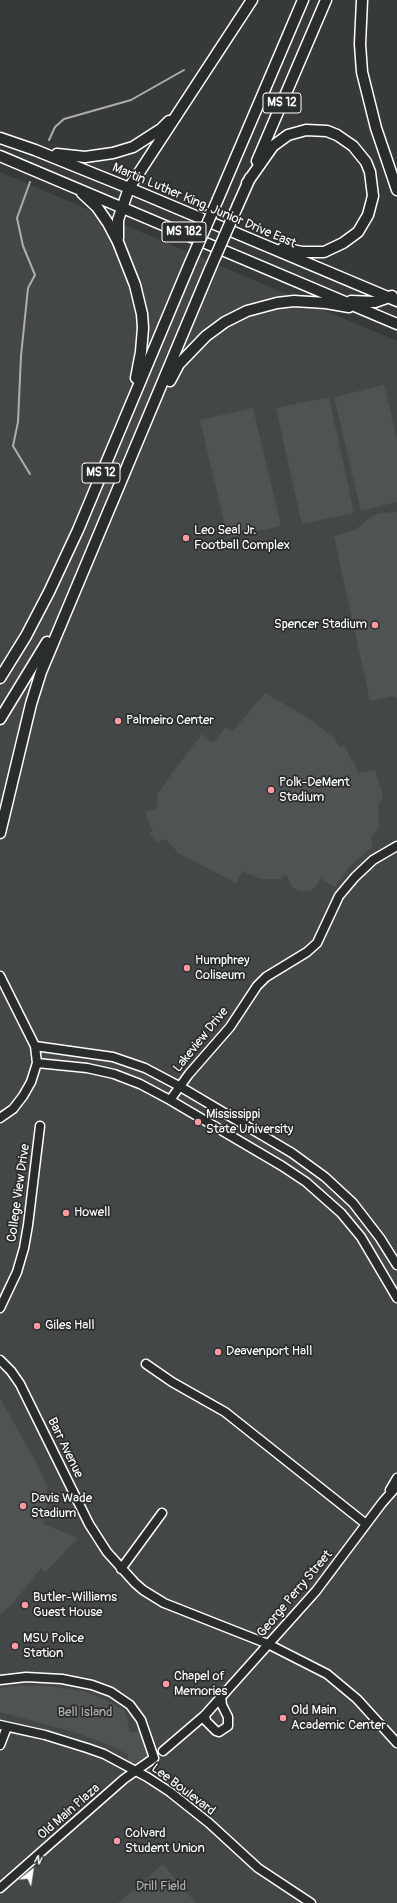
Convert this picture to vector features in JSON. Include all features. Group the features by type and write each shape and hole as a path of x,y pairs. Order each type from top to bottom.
{"main road":[{"path":"118,242 118,224 129,188 252,0"},
{"name":"MS 12","path":"0,678 26,636 49,592 78,530 105,462 303,0"},
{"name":"MS 12","path":"0,719 41,653 68,604 88,561 210,269 326,0"},
{"path":"362,0 360,44 362,72 376,128 397,190"},
{"path":"35,150 70,156 94,156 113,153 133,147 161,129 182,108"},
{"path":"248,183 273,146 288,136 306,130 327,131 346,140 360,154 370,172 373,196 368,215 358,232 343,244 329,250 314,253 264,244"},
{"name":"Martin Luther King, Junior Drive East","path":"0,138 35,150 395,297"},
{"name":"MS 182","path":"0,156 124,207 397,324"},
{"path":"76,188 97,207 118,242 132,275 142,314 142,339 136,378 105,462"},
{"path":"343,301 375,302 395,297"},
{"path":"143,430 180,364 206,336 229,320 260,307 294,301 326,303 366,311"},
{"path":"0,833 31,704 41,672 68,604"}],"street":[{"name":"Lakeview Drive","path":"170,1100 179,1086 226,1033 247,999 262,982 307,952 317,943 339,896 355,877 373,860 397,846"},
{"path":"0,976 35,1046 38,1063 31,1082 23,1096 13,1109 0,1118"},
{"path":"35,1046 113,1056 145,1068 179,1086 292,1153 325,1177 353,1203 380,1238 397,1265"},
{"path":"38,1063 87,1068 114,1074 140,1084 282,1166 306,1182 341,1213 360,1237 397,1298"},
{"name":"College View Drive","path":"0,1308 17,1272 24,1248 40,1126"},
{"name":"Barr Avenue","path":"0,1360 11,1371 20,1384 89,1524 107,1552 121,1569 143,1590 164,1603 268,1644 327,1674 346,1688 397,1743"},
{"path":"146,1364 172,1382 225,1412 366,1524"},
{"name":"George Perry Street","path":"382,1503 397,1478"},
{"name":"George Perry Street","path":"163,1751 205,1715 316,1591 382,1503 397,1486"},
{"path":"121,1569 162,1513"},
{"path":"0,1680 26,1677 62,1679 92,1685 111,1692 130,1705 141,1720 154,1758 136,1771"},
{"path":"205,1715 206,1721 216,1731 224,1730 228,1726 228,1717 222,1706 221,1696"},
{"path":"0,1745 3,1726"},
{"name":"Lee Boulevard","path":"3,1726 45,1735 87,1748 136,1771 170,1792 267,1876 311,1903"},
{"name":"Old Main Plaza","path":"0,1888 124,1779 136,1771"}],"shaded area":[{"name":"Mississippi State University","path":"0,172 397,341 397,1903 0,1903"}],"green space":[{"path":"384,385 397,439 397,502 361,511 334,397"},
{"path":"329,397 354,513 302,524 276,408"},
{"path":"253,408 281,526 228,538 200,420"},
{"name":"Spencer Stadium","path":"397,512 397,698 392,696 370,701 334,536 355,530 371,517 379,513"},
{"name":"Polk-DeMent Stadium","path":"265,693 305,716 334,738 340,747 344,745 351,758 351,761 354,761 358,773 375,770 383,796 378,807 379,828 371,838 373,846 349,867 335,887 320,878 318,884 312,890 300,892 291,886 287,876 282,876 282,879 261,879 242,871 236,883 178,853 166,839 156,842 150,833 153,831 145,812 156,809 158,794 202,734 213,743 226,727 233,731"},
{"name":"Davis Wade Stadium","path":"0,1398 37,1464 47,1486 47,1502 43,1524 78,1538 45,1573 41,1568 13,1603 0,1615"},
{"name":"Bell Island","path":"46,1686 83,1691 106,1700 125,1711 130,1733 140,1731 148,1753 148,1758 138,1765 132,1764 128,1761 128,1754 102,1742 74,1732 0,1712 0,1688"},
{"name":"Drill Field","path":"163,1864 196,1903 118,1903 152,1874"}],"waterway":[{"path":"49,140 55,127 64,119 131,100 184,70"},
{"path":"30,182 17,218 23,246 35,275 28,288 21,356 18,422 13,446 30,474"}],"place":[{"name":"Leo Seal Jr. Football Complex","path":"186,538"},
{"name":"Spencer Stadium","path":"375,625"},
{"name":"Palmeiro Center","path":"118,721"},
{"name":"Polk-DeMent Stadium","path":"271,790"},
{"name":"Humphrey Coliseum","path":"187,968"},
{"name":"Mississippi State University","path":"198,1122"},
{"name":"Howell","path":"66,1213"},
{"name":"Giles Hall","path":"37,1326"},
{"name":"Deavenport Hall","path":"218,1352"},
{"name":"Davis Wade Stadium","path":"23,1506"},
{"name":"Butler-Williams Guest House","path":"25,1605"},
{"name":"MSU Police Station","path":"15,1646"},
{"name":"Chapel of Memories","path":"166,1684"},
{"name":"Old Main Academic Center","path":"283,1718"},
{"name":"Colvard Student Union","path":"117,1841"}]}
